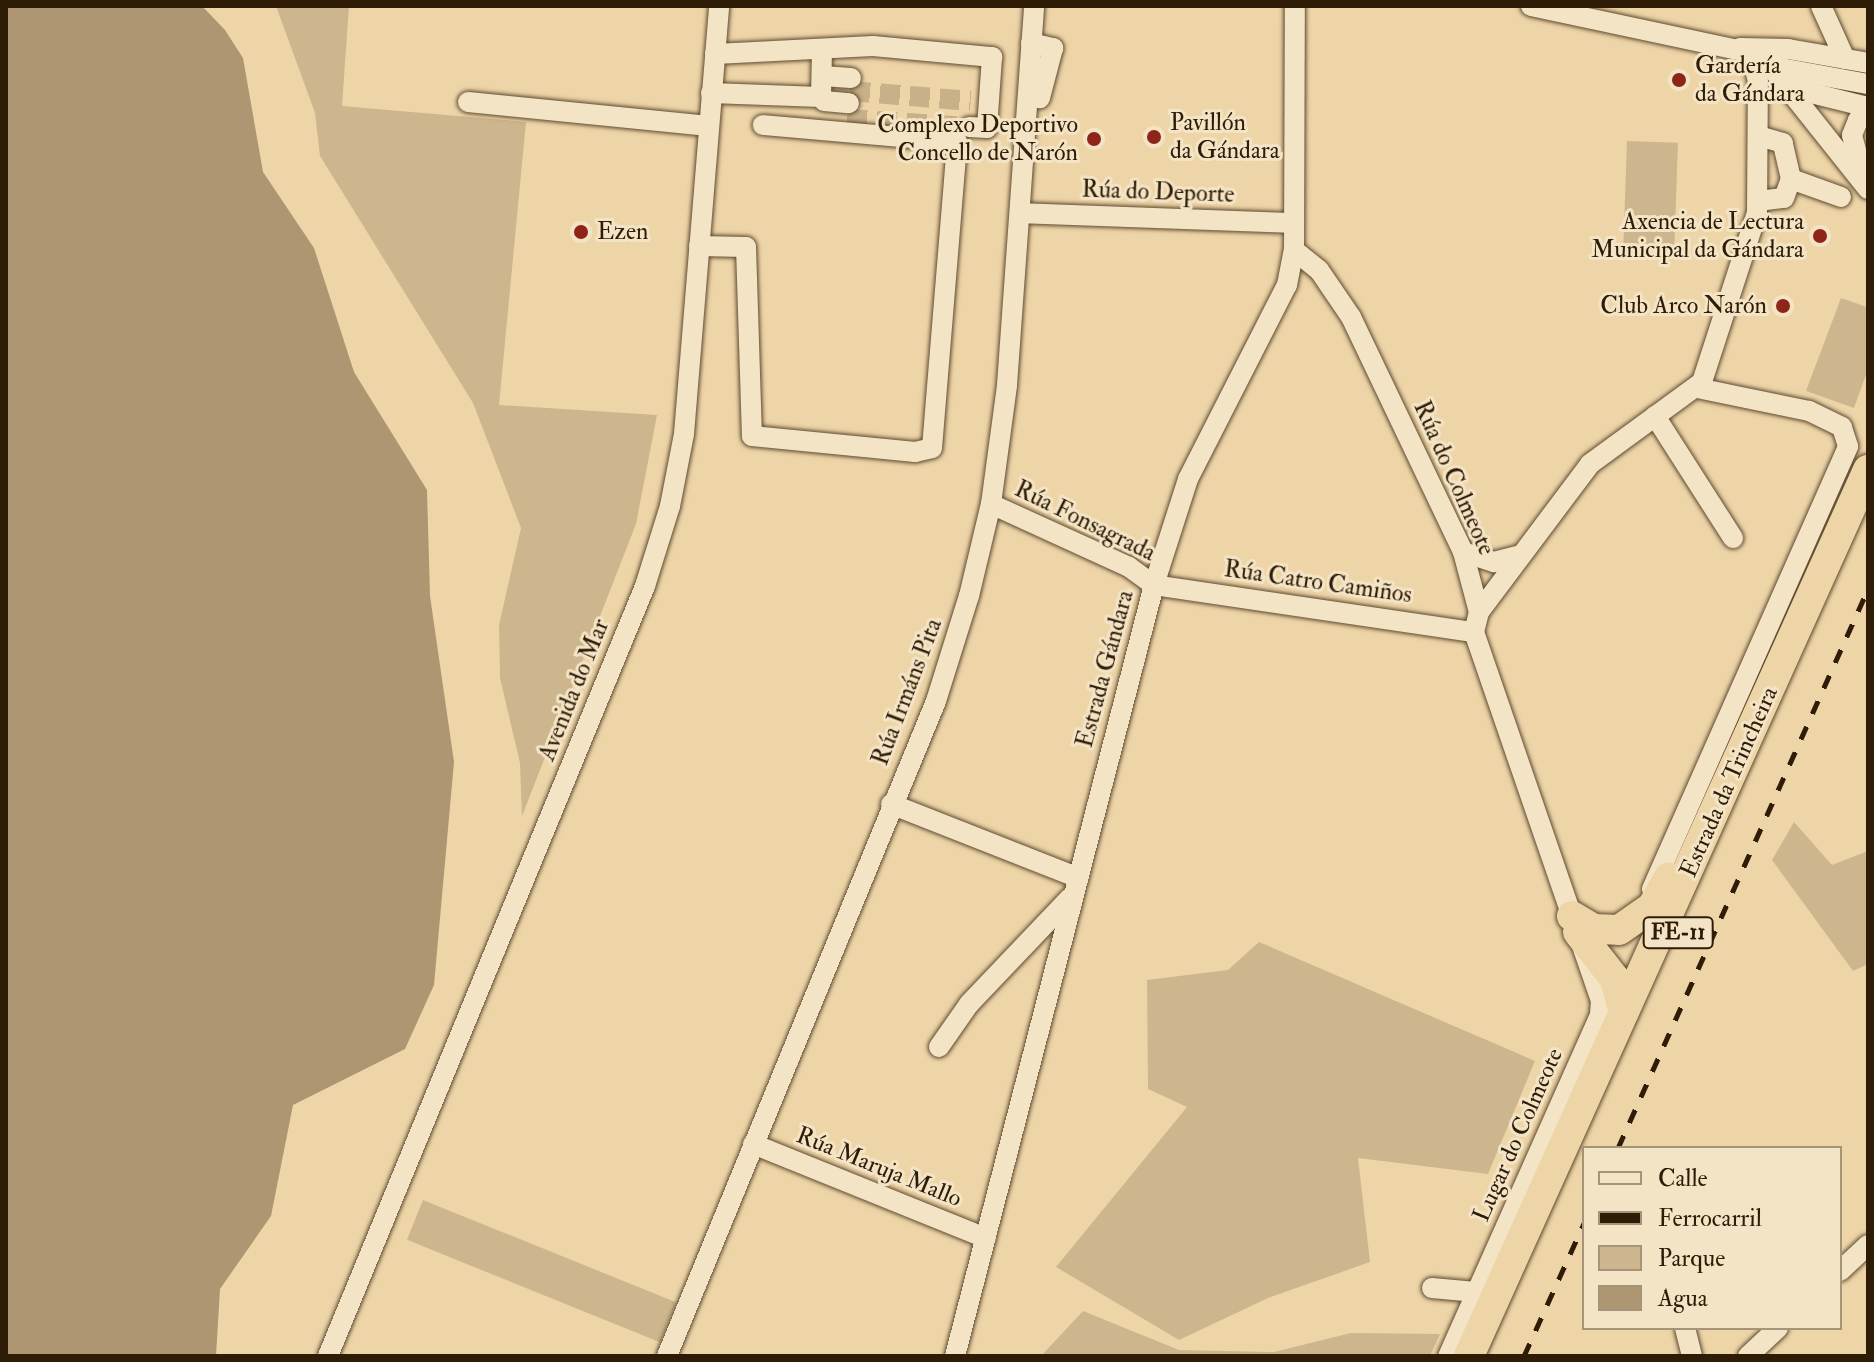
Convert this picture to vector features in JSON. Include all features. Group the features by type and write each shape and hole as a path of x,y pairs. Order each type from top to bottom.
{"highway":[{"name":"Estrada da Trincheira","path":"1469,1356 1868,470"},
{"name":"Estrada da Trincheira","path":"1583,1146 1868,511"},
{"path":"1575,924 1604,931 1619,930 1641,917 1661,896 1723,766 1745,747"},
{"path":"1575,924 1615,979 1624,1012"},
{"name":"Estrada da Trincheira","path":"1489,1356 1582,1149"}],"street":[{"name":"Avenida do Mar","path":"328,1356 645,586 684,434 719,6"},
{"name":"Rúa Irmáns Pita","path":"667,1356 891,804 936,701 969,596 991,504 1007,385 1034,6"},
{"name":"Estrada Gándara","path":"955,1356 1070,898 1154,585 1188,479 1287,285 1294,250 1295,6"},
{"path":"1821,6 1845,59"},
{"path":"1544,7 1740,48 1788,49 1868,63"},
{"path":"1031,43 1053,48 1041,79 1033,193 1045,214"},
{"path":"715,54 873,46 992,57 980,108"},
{"path":"1740,48 1770,66 1868,186"},
{"path":"1476,622 1517,556 1590,464 1697,388 1758,201 1759,105 1755,67 1740,48"},
{"path":"822,49 822,96"},
{"path":"1770,66 1868,84"},
{"path":"1759,105 1774,84 1785,84 1812,97 1868,107"},
{"path":"711,93 849,98 822,96"},
{"path":"468,102 709,126"},
{"path":"1868,114 1854,128 1851,144 1868,186"},
{"path":"699,246 746,247 752,436 915,452 932,448 957,142 763,125"},
{"path":"1758,201 1784,198 1791,179 1783,143 1759,136"},
{"path":"1791,179 1841,197"},
{"name":"Rúa do Deporte","path":"1020,213 1293,223"},
{"name":"Rúa do Colmeote","path":"1294,250 1319,270 1351,317 1463,552 1476,622 1575,924"},
{"path":"1641,917 1848,446 1842,427 1809,411 1697,388"},
{"path":"1655,416 1733,538"},
{"name":"Rúa Fonsagrada","path":"991,504 1129,567 1154,585"},
{"path":"1463,552 1494,562 1517,556"},
{"name":"Rúa Catro Camiños","path":"1154,585 1476,622"},
{"path":"891,804 1076,877"},
{"path":"939,1047 969,1004 1070,898"},
{"name":"Lugar do Colmeote","path":"1448,1356 1600,1015 1601,1000 1575,924"},
{"name":"Rúa Maruja Mallo","path":"753,1144 986,1238"},
{"path":"1842,1269 1868,1245"},
{"path":"1432,1288 1476,1292"},
{"path":"1686,1330 1692,1356"},
{"path":"1748,1356 1776,1330"}],"green space":[{"path":"276,6 349,6 342,106 526,122 499,405 657,415 636,524 522,816 520,763 500,678 499,625 521,528 473,403 320,156 315,113"},
{"path":"1627,141 1678,143 1674,245 1623,243"},
{"path":"1841,298 1867,307 1868,315 1868,369 1854,408 1806,391"},
{"path":"1794,822 1832,865 1868,851 1868,964 1853,971 1772,860"},
{"path":"1259,942 1535,1061 1488,1174 1358,1158 1370,1262 1268,1298 1179,1340 1056,1267 1187,1107 1148,1089 1147,980 1228,970"},
{"path":"423,1200 676,1302 660,1342 407,1240"},
{"path":"1083,1311 1179,1350 1274,1352 1351,1333 1440,1334 1430,1356 1041,1356"}],"water":[{"path":"6,6 202,6 225,30 243,58 263,172 314,248 354,372 427,490 430,596 454,762 434,985 405,1049 293,1105 271,1216 220,1289 216,1356 6,1356"}],"tunnel":[{"path":"850,91 971,101"},
{"path":"847,119 969,127"}],"railway":[{"path":"1619,1146 1868,589"},
{"path":"1524,1356 1582,1227"}],"place":[{"name":"Gardería da Gándara","path":"1679,80"},
{"name":"Pavillón da Gándara","path":"1154,137"},
{"name":"Complexo Deportivo Concello de Narón","path":"1094,139"},
{"name":"Ezen","path":"581,232"},
{"name":"Axencia de Lectura Municipal da Gándara","path":"1820,236"},
{"name":"Club Arco Narón","path":"1783,306"}]}
